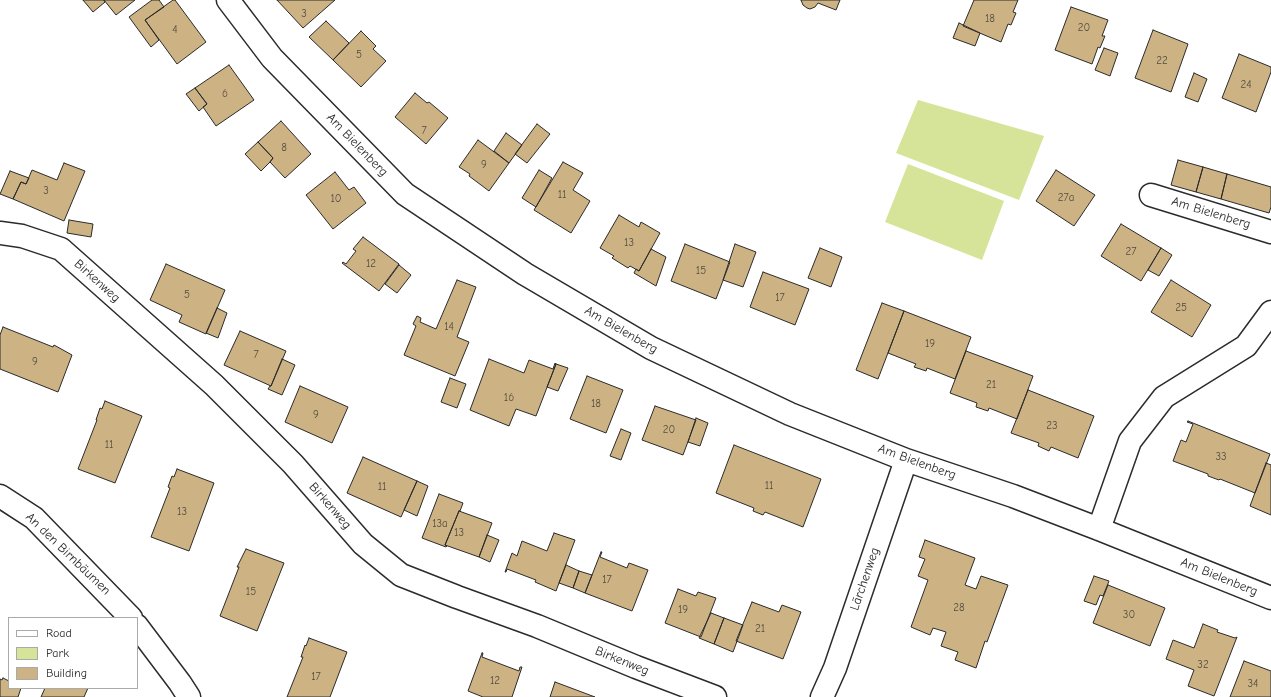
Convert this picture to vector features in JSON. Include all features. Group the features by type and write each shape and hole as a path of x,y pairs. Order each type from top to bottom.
{"street":[{"name":"Am Bielenberg","path":"228,0 272,58 405,194 525,274 650,348 790,414 906,460 1012,496 1099,529 1271,598"},
{"name":"Am Bielenberg","path":"1151,195 1271,232"},
{"name":"Birkenweg","path":"0,233 22,236 61,249 214,385 293,464 363,544 401,575 537,626 636,667 715,697"},
{"path":"1099,529 1130,441 1164,397 1246,346 1271,312"},
{"name":"Lärchenweg","path":"822,697 835,668 906,460"},
{"name":"An den Birnbäumen","path":"0,496 34,518 130,617"},
{"path":"138,627 189,697"}],"green space":[{"path":"918,100 1044,136 1019,200 896,153"},
{"path":"908,164 1004,201 982,260 885,222"}],"building":[{"path":"83,0 104,0 105,2 93,12"},
{"path":"104,0 135,0 116,15"},
{"path":"152,0 159,0 164,7 145,20 159,40 151,47 129,17"},
{"path":"175,0 206,42 177,64 145,20"},
{"path":"277,0 335,0 303,28"},
{"path":"801,0 840,0 836,10 818,3 815,7 810,9 803,5"},
{"path":"974,0 1018,0 1013,12 1016,13 1011,25 1008,24 1001,42 963,26"},
{"path":"1071,7 1108,20 1102,36 1105,36 1100,48 1098,47 1092,64 1055,50"},
{"path":"326,21 349,43 333,60 309,37"},
{"path":"959,23 980,33 975,46 953,38"},
{"path":"1153,30 1188,44 1171,92 1135,78"},
{"path":"361,31 376,46 373,49 386,61 361,87 333,60"},
{"path":"1104,48 1118,53 1110,76 1095,70"},
{"path":"1239,54 1271,67 1271,72 1256,112 1222,98"},
{"path":"229,65 254,100 216,126 203,107 207,104 195,88"},
{"path":"1194,73 1207,79 1198,102 1185,97"},
{"path":"195,88 207,104 199,111 186,94"},
{"path":"415,93 427,103 429,102 448,118 426,144 395,117"},
{"path":"281,121 311,154 285,178 270,162 273,158 258,142"},
{"path":"537,124 550,134 527,163 515,154"},
{"path":"506,133 522,145 509,163 494,151"},
{"path":"478,140 509,163 489,191 469,176 470,174 459,167"},
{"path":"258,142 273,158 261,171 245,154"},
{"path":"1178,160 1203,167 1196,192 1171,185"},
{"path":"563,162 583,173 573,190 590,201 571,233 534,210"},
{"path":"64,163 85,171 64,221 13,199 21,182 26,184 32,170 57,180"},
{"path":"1203,167 1227,174 1221,199 1196,192"},
{"path":"539,170 552,178 536,207 522,198"},
{"path":"1056,170 1095,195 1074,226 1036,201"},
{"path":"10,171 29,178 26,184 21,182 13,199 0,194"},
{"path":"335,172 349,190 354,187 366,203 333,229 306,195"},
{"path":"1227,174 1271,187 1271,207 1269,213 1221,199"},
{"path":"619,215 639,227 641,222 660,233 639,271 630,266 628,268 612,258 614,256 600,248"},
{"path":"69,220 93,224 91,237 67,233"},
{"path":"1121,224 1161,248 1141,281 1101,256"},
{"path":"363,237 399,264 379,291 342,263 343,262 346,264 356,251 353,249"},
{"path":"685,244 730,262 716,299 671,281"},
{"path":"735,244 756,252 743,287 723,280"},
{"path":"820,248 842,257 831,287 808,278"},
{"path":"1161,248 1172,255 1159,276 1148,270"},
{"path":"651,249 666,257 656,286 634,273 636,269 639,271"},
{"path":"166,264 225,290 206,334 179,322 182,315 150,300"},
{"path":"399,265 411,275 397,293 385,284"},
{"path":"763,272 809,289 795,325 750,307"},
{"path":"457,280 476,287 457,337 469,342 455,376 404,355 416,326 413,324 417,316 421,318 420,322 436,329"},
{"path":"1171,280 1211,305 1192,337 1151,312"},
{"path":"882,303 904,311 878,379 856,370"},
{"path":"217,308 227,313 218,338 206,333"},
{"path":"904,311 971,337 955,379 927,368 926,371 914,367 916,364 888,353"},
{"path":"3,327 53,347 54,345 72,355 58,392 0,369 0,335"},
{"path":"240,331 286,351 271,386 224,365"},
{"path":"966,351 1033,376 1017,419 989,408 988,411 976,407 977,403 950,393"},
{"path":"282,359 295,365 282,395 268,389 271,386"},
{"path":"489,359 524,373 529,360 553,369 555,363 556,364 536,416 516,409 509,426 470,410"},
{"path":"556,364 568,368 558,391 547,387"},
{"path":"587,376 623,390 606,433 570,419"},
{"path":"450,378 466,384 457,408 441,402"},
{"path":"300,386 348,407 332,443 285,422"},
{"path":"1028,390 1094,416 1078,458 1051,447 1049,451 1038,446 1039,443 1011,433"},
{"path":"105,401 142,416 115,483 78,469 97,420 100,408 102,409"},
{"path":"655,406 696,420 683,455 642,440"},
{"path":"696,418 708,423 700,446 688,442"},
{"path":"1188,421 1270,454 1255,493 1220,479 1219,480 1208,476 1208,474 1173,461 1181,440 1186,442 1193,424 1187,422"},
{"path":"621,429 631,433 621,460 610,456"},
{"path":"734,445 821,479 803,527 765,512 763,515 753,511 754,508 716,493"},
{"path":"363,457 417,481 401,517 347,493"},
{"path":"1266,463 1271,465 1271,515 1250,506"},
{"path":"177,469 214,483 189,551 151,537 170,488 168,487 172,476 174,477"},
{"path":"417,481 428,486 417,516 404,510"},
{"path":"439,494 463,503 445,545 447,546 446,547 422,538"},
{"path":"459,511 492,523 479,557 445,545"},
{"path":"554,533 575,540 556,591 535,582 536,580 507,569 505,572 512,553 517,556 522,541 547,551"},
{"path":"487,535 499,540 490,562 479,557"},
{"path":"925,540 975,558 965,585 976,589 981,576 1008,585 987,642 985,641 976,668 955,660 958,652 941,646 946,632 933,628 930,635 911,627 928,580 918,576 925,559 919,557"},
{"path":"246,549 284,563 257,631 220,616 239,567 237,567"},
{"path":"601,552 600,557 627,568 629,563 648,570 632,611 585,593"},
{"path":"566,565 579,571 573,588 559,583"},
{"path":"579,571 592,575 585,593 573,588"},
{"path":"1094,576 1109,581 1103,596 1100,595 1096,605 1084,601"},
{"path":"1108,585 1165,608 1150,646 1093,623"},
{"path":"678,589 696,596 698,592 716,598 701,637 665,623"},
{"path":"752,602 779,612 782,605 801,612 783,659 736,641"},
{"path":"711,613 724,618 714,644 699,638"},
{"path":"724,618 743,625 733,652 714,644"},
{"path":"1203,624 1218,630 1217,632 1235,638 1237,637 1214,696 1188,686 1194,670 1166,659 1173,640 1194,648"},
{"path":"309,638 347,652 330,697 287,697 303,657 301,657 305,645 306,646"},
{"path":"482,653 482,657 519,671 520,667 522,667 512,697 483,697 468,691"},
{"path":"1244,661 1271,671 1271,697 1230,697"},
{"path":"3,678 8,680 8,689 21,689 18,697 0,697 0,679 2,680"},
{"path":"555,682 595,697 550,697"},
{"path":"45,689 88,689 84,697 41,697"}]}
